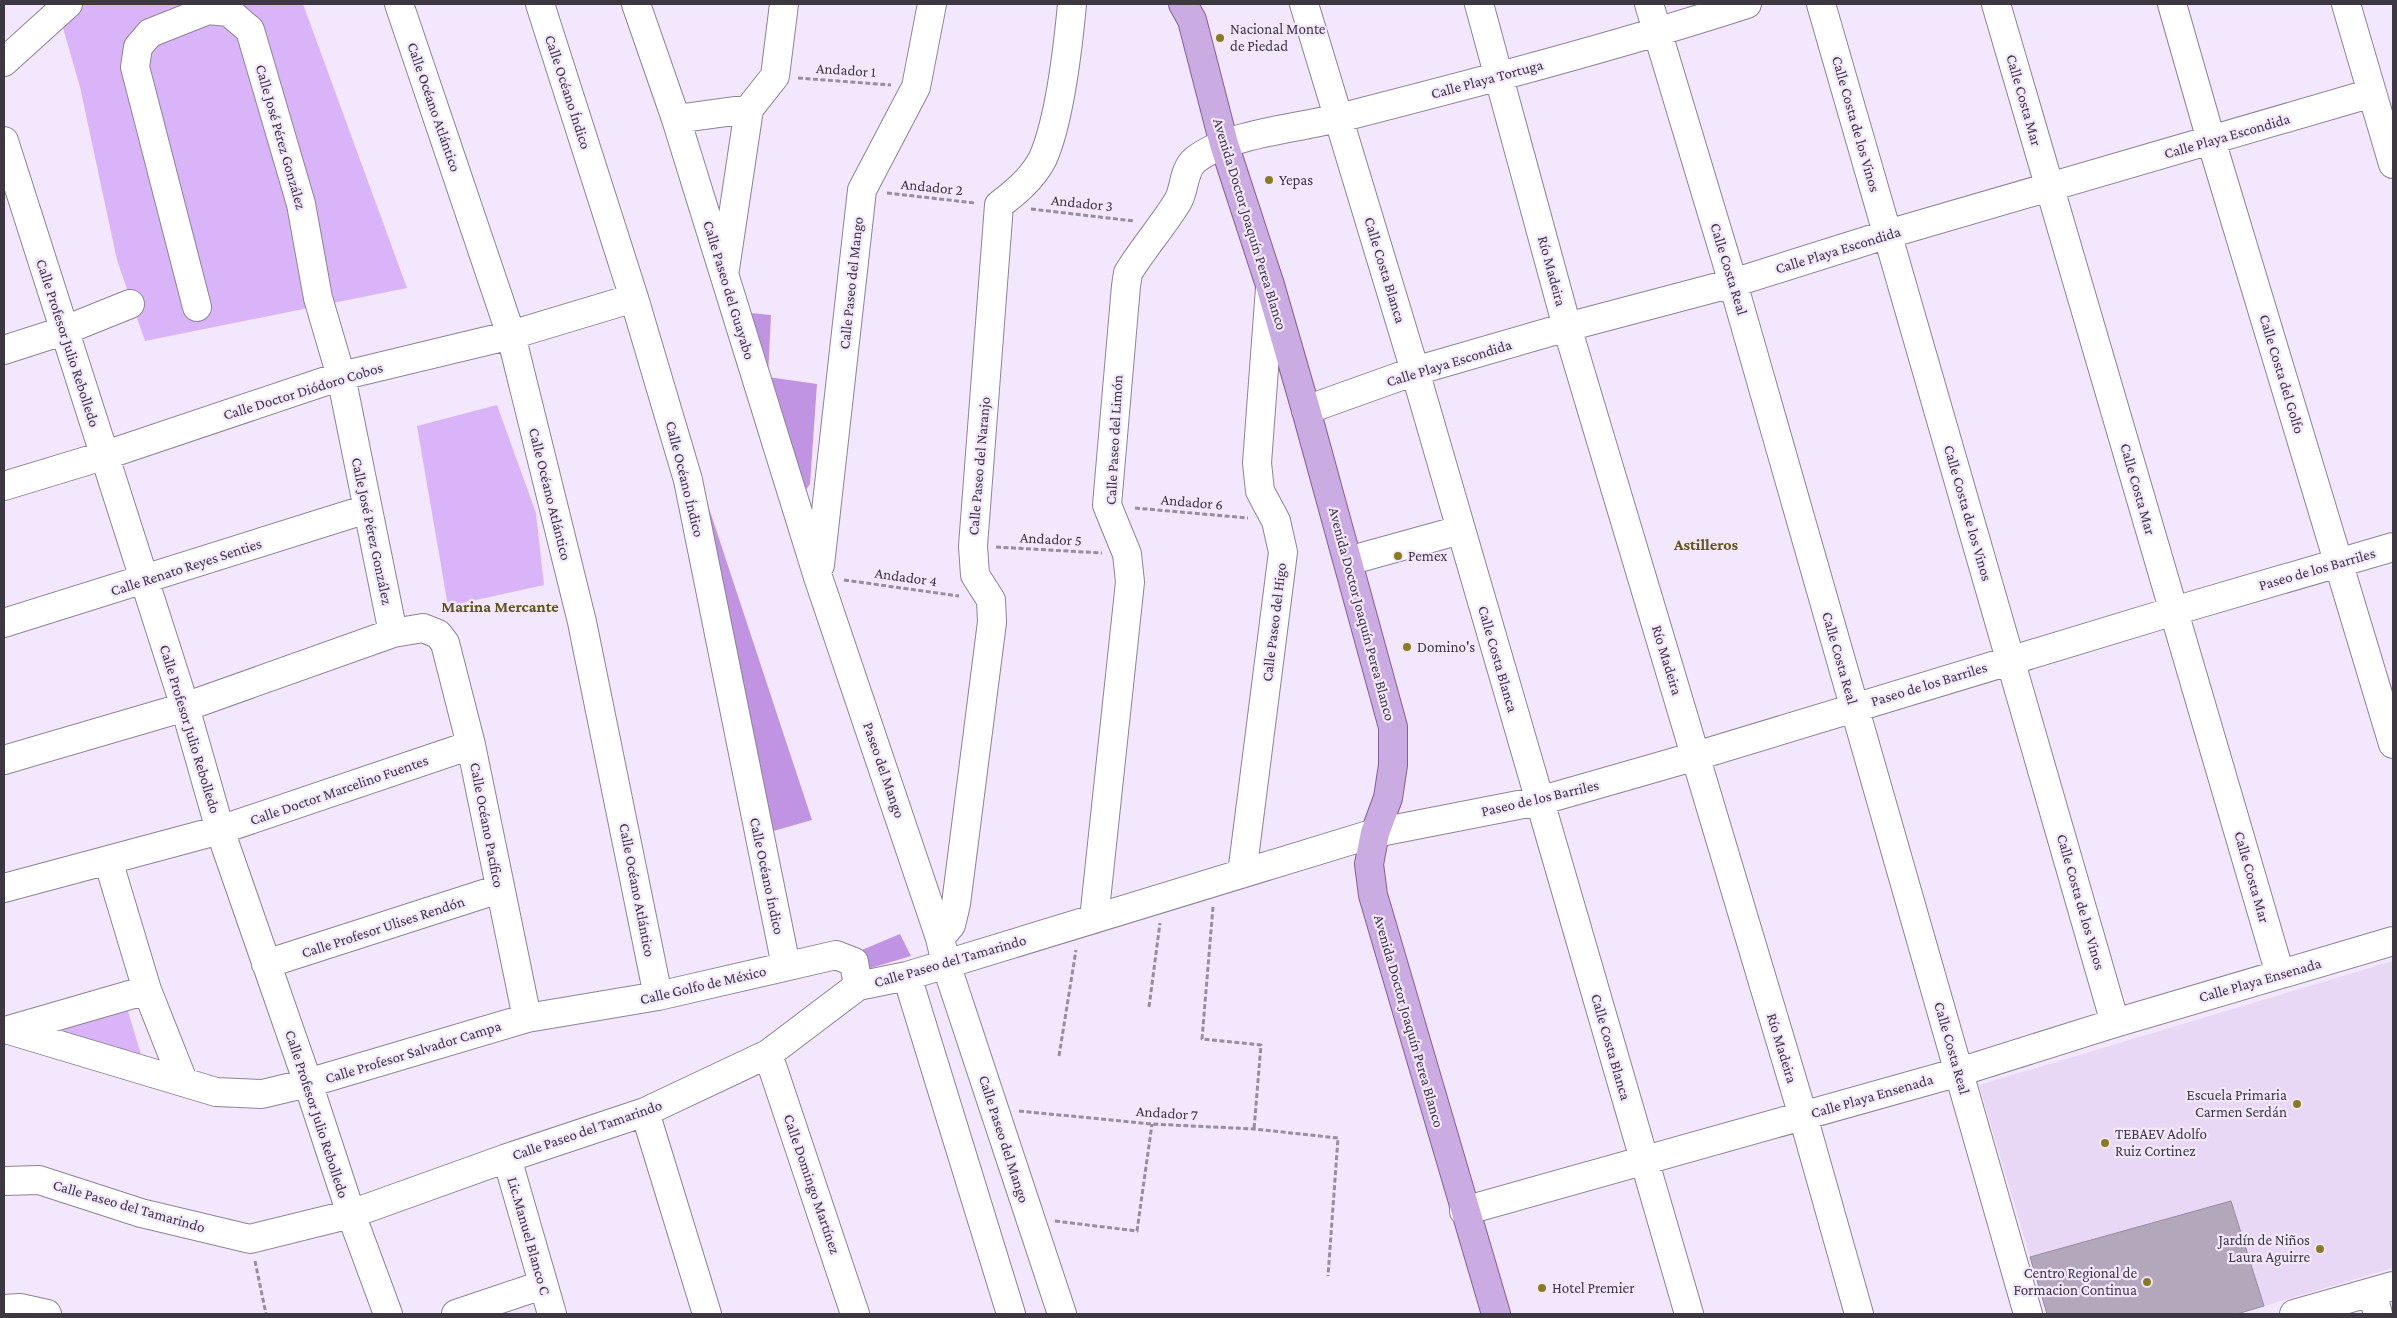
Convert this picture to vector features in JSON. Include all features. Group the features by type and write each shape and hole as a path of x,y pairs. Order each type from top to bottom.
{"main road":[{"name":"Avenida Doctor Joaquín Perea Blanco","path":"1183,4 1192,20 1224,144 1270,285 1393,727 1393,764 1388,798 1375,833 1369,864 1373,895 1464,1211 1496,1314"}],"street":[{"path":"4,62 68,4"},
{"name":"Calle Océano Atlántico","path":"399,4 511,335 582,622 658,996"},
{"name":"Calle Océano Índico","path":"540,4 634,298 688,480 786,966"},
{"name":"Calle Paseo del Guayabo","path":"636,4 676,119 818,577"},
{"path":"724,276 749,109 775,76 784,4"},
{"name":"Calle Paseo del Mango","path":"818,577 862,190 916,87 932,4"},
{"path":"1000,206 1023,186 1042,158 1056,115 1072,4"},
{"name":"Calle Costa Blanca","path":"1304,4 1415,371 1689,1314"},
{"name":"Río Madeira","path":"1479,4 1567,327 1803,1116 1859,1314"},
{"name":"Calle Costa Real","path":"1649,4 1733,283 2028,1314"},
{"name":"Calle Playa Tortuga","path":"1224,144 1339,118 1500,76 1657,33 1747,4"},
{"name":"Calle Costa de los Vinos","path":"1821,4 2115,1023"},
{"name":"Calle Costa Mar","path":"1996,4 2280,974"},
{"name":"Calle Costa del Golfo","path":"2172,4 2211,140 2393,744"},
{"path":"2346,4 2393,164"},
{"name":"Calle José Pérez González","path":"197,307 135,67 138,47 150,33 208,10 229,12 250,30 301,204 318,298 341,376 393,633"},
{"name":"Calle Playa Escondida","path":"1306,410 1415,371 1567,327 1733,283 1888,234 2372,93"},
{"path":"676,119 749,109"},
{"name":"Calle Profesor Julio Rebolledo","path":"4,141 63,331 106,455 185,706 220,830 308,1083 350,1214 388,1314"},
{"name":"Calle Paseo del Limón","path":"1087,921 1130,582 1128,554 1107,506 1128,272 1179,200 1189,167 1195,160 1224,144"},
{"name":"Calle Paseo del Naranjo","path":"991,600 975,575 973,546 1000,206"},
{"name":"Calle Paseo del Higo","path":"1242,874 1283,552 1276,521 1260,491 1257,463 1270,285"},
{"name":"Calle Doctor Diódoro Cobos","path":"4,486 106,455 341,376 511,335 634,298"},
{"path":"4,350 63,331 130,304"},
{"name":"Calle Renato Reyes Senties","path":"4,623 367,509"},
{"path":"1348,561 1460,530"},
{"name":"Paseo de los Barriles","path":"1375,833 1539,802 2393,547"},
{"name":"Paseo del Mango","path":"818,577 940,938 946,964"},
{"path":"940,938 951,926 956,904 992,622 991,600"},
{"name":"Calle Océano Pacífico","path":"393,633 423,628 438,634 445,643 472,745 499,890 527,1018"},
{"path":"4,760 185,706 393,633"},
{"name":"Calle Doctor Marcelino Fuentes","path":"4,888 220,830 472,745"},
{"name":"Calle Paseo del Tamarindo","path":"4,1181 38,1180 141,1213 250,1239 350,1214 507,1158 645,1112 768,1054 858,986 906,976 1375,833"},
{"path":"108,860 147,990 183,1081"},
{"name":"Calle Profesor Ulises Rendón","path":"266,964 499,890"},
{"name":"Calle Playa Ensenada","path":"1464,1211 1645,1162 1959,1072 2115,1023 2393,941"},
{"name":"Calle Golfo de México","path":"527,1018 658,996 836,955 854,962 858,986"},
{"name":"Calle Paseo del Mango","path":"946,964 1062,1314"},
{"path":"906,976 1011,1314"},
{"path":"6,1031 147,990"},
{"name":"Calle Profesor Salvador Campa","path":"6,1031 216,1092 262,1094 308,1083 527,1018"},
{"name":"Calle Domingo Martínez","path":"768,1054 855,1314"},
{"path":"645,1112 707,1314"},
{"name":"Lic.Manuel Blanco C","path":"507,1158 542,1285 552,1314"},
{"path":"456,1314 542,1285"},
{"path":"2294,1314 2381,1298"},
{"path":"4,1309 20,1308 47,1314"}],"path":[{"name":"Andador 1","path":"775,76 916,87"},
{"name":"Andador 2","path":"862,190 1000,206"},
{"name":"Andador 3","path":"1000,206 1162,224"},
{"name":"Andador 6","path":"1107,506 1276,521"},
{"name":"Andador 5","path":"973,546 1128,554"},
{"name":"Andador 4","path":"818,577 991,600"},
{"path":"1215,882 1202,1039 1261,1045 1254,1129"},
{"path":"1149,1007 1163,898"},
{"path":"1059,1056 1087,921"},
{"name":"Andador 7","path":"993,1108 1152,1124 1254,1129 1338,1138 1328,1276"},
{"path":"1030,1218 1137,1231 1152,1124"},
{"path":"250,1239 266,1314"}],"shaded area":[{"path":"75,4 303,4 407,288 145,341 117,260 80,87 59,14"},
{"path":"728,311 771,315 768,377 817,384 810,484 804,493"},
{"path":"497,405 536,513 544,585 448,606 417,426"},
{"path":"700,481 812,820 752,837"},
{"path":"900,934 911,956 864,970 857,952"},
{"path":"2393,961 2393,1268 2264,1306 2231,1201 2030,1257 1979,1085"},
{"path":"125,1001 143,1061 40,1031"}],"building":[{"name":"Centro Regional de Formacion Continua","path":"2231,1201 2264,1306 2237,1314 2047,1314 2030,1257"}],"place":[{"name":"Nacional Monte de Piedad","path":"1220,38"},
{"name":"Yepas","path":"1269,180"},
{"name":"Pemex","path":"1398,556"},
{"name":"Domino's","path":"1407,647"},
{"name":"Escuela Primaria Carmen Serdán","path":"2297,1104"},
{"name":"TEBAEV Adolfo Ruiz Cortinez","path":"2105,1143"},
{"name":"Jardín de Niños Laura Aguirre","path":"2320,1249"},
{"name":"Centro Regional de Formacion Continua","path":"2147,1282"},
{"name":"Hotel Premier","path":"1542,1288"}],"district":[{"name":"Astilleros","path":"1706,544"},
{"name":"Marina Mercante","path":"500,606"}]}
